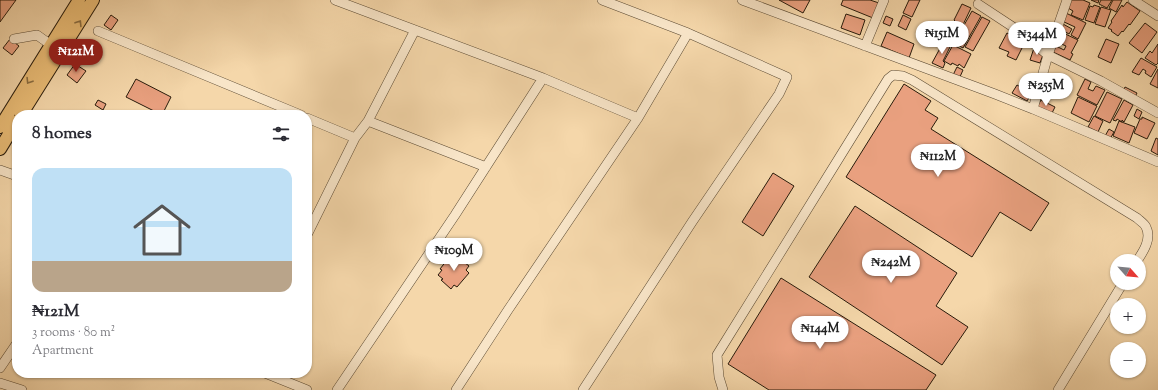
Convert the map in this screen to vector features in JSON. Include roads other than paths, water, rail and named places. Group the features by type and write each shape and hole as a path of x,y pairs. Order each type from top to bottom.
{"main road":[{"path":"0,127 79,0"},
{"path":"24,110 93,0"},
{"path":"0,148 12,130"}],"street":[{"path":"335,0 543,78 638,118"},
{"path":"583,390 692,222 779,94 787,77 688,33 602,0"},
{"path":"742,0 1033,109 1158,162"},
{"path":"865,46 884,0"},
{"path":"1033,109 1048,55 1067,0"},
{"path":"1133,0 1158,16"},
{"path":"978,4 1016,29 1048,55 1101,81 1158,113"},
{"path":"312,225 355,138 368,121 416,30"},
{"path":"98,31 289,110"},
{"path":"456,390 508,310 638,118 688,33"},
{"path":"14,39 38,35 51,45"},
{"path":"723,390 719,377 717,355 888,79 894,75 903,76 912,80 1137,218 1146,227 1148,238 1141,254"},
{"path":"337,390 455,215 543,78"},
{"path":"312,120 355,138"},
{"path":"368,121 486,167"},
{"path":"0,170 12,174"},
{"path":"1058,390 1119,290"},
{"path":"0,368 12,350"},
{"path":"277,378 307,390"},
{"path":"0,383 22,390"}]}
